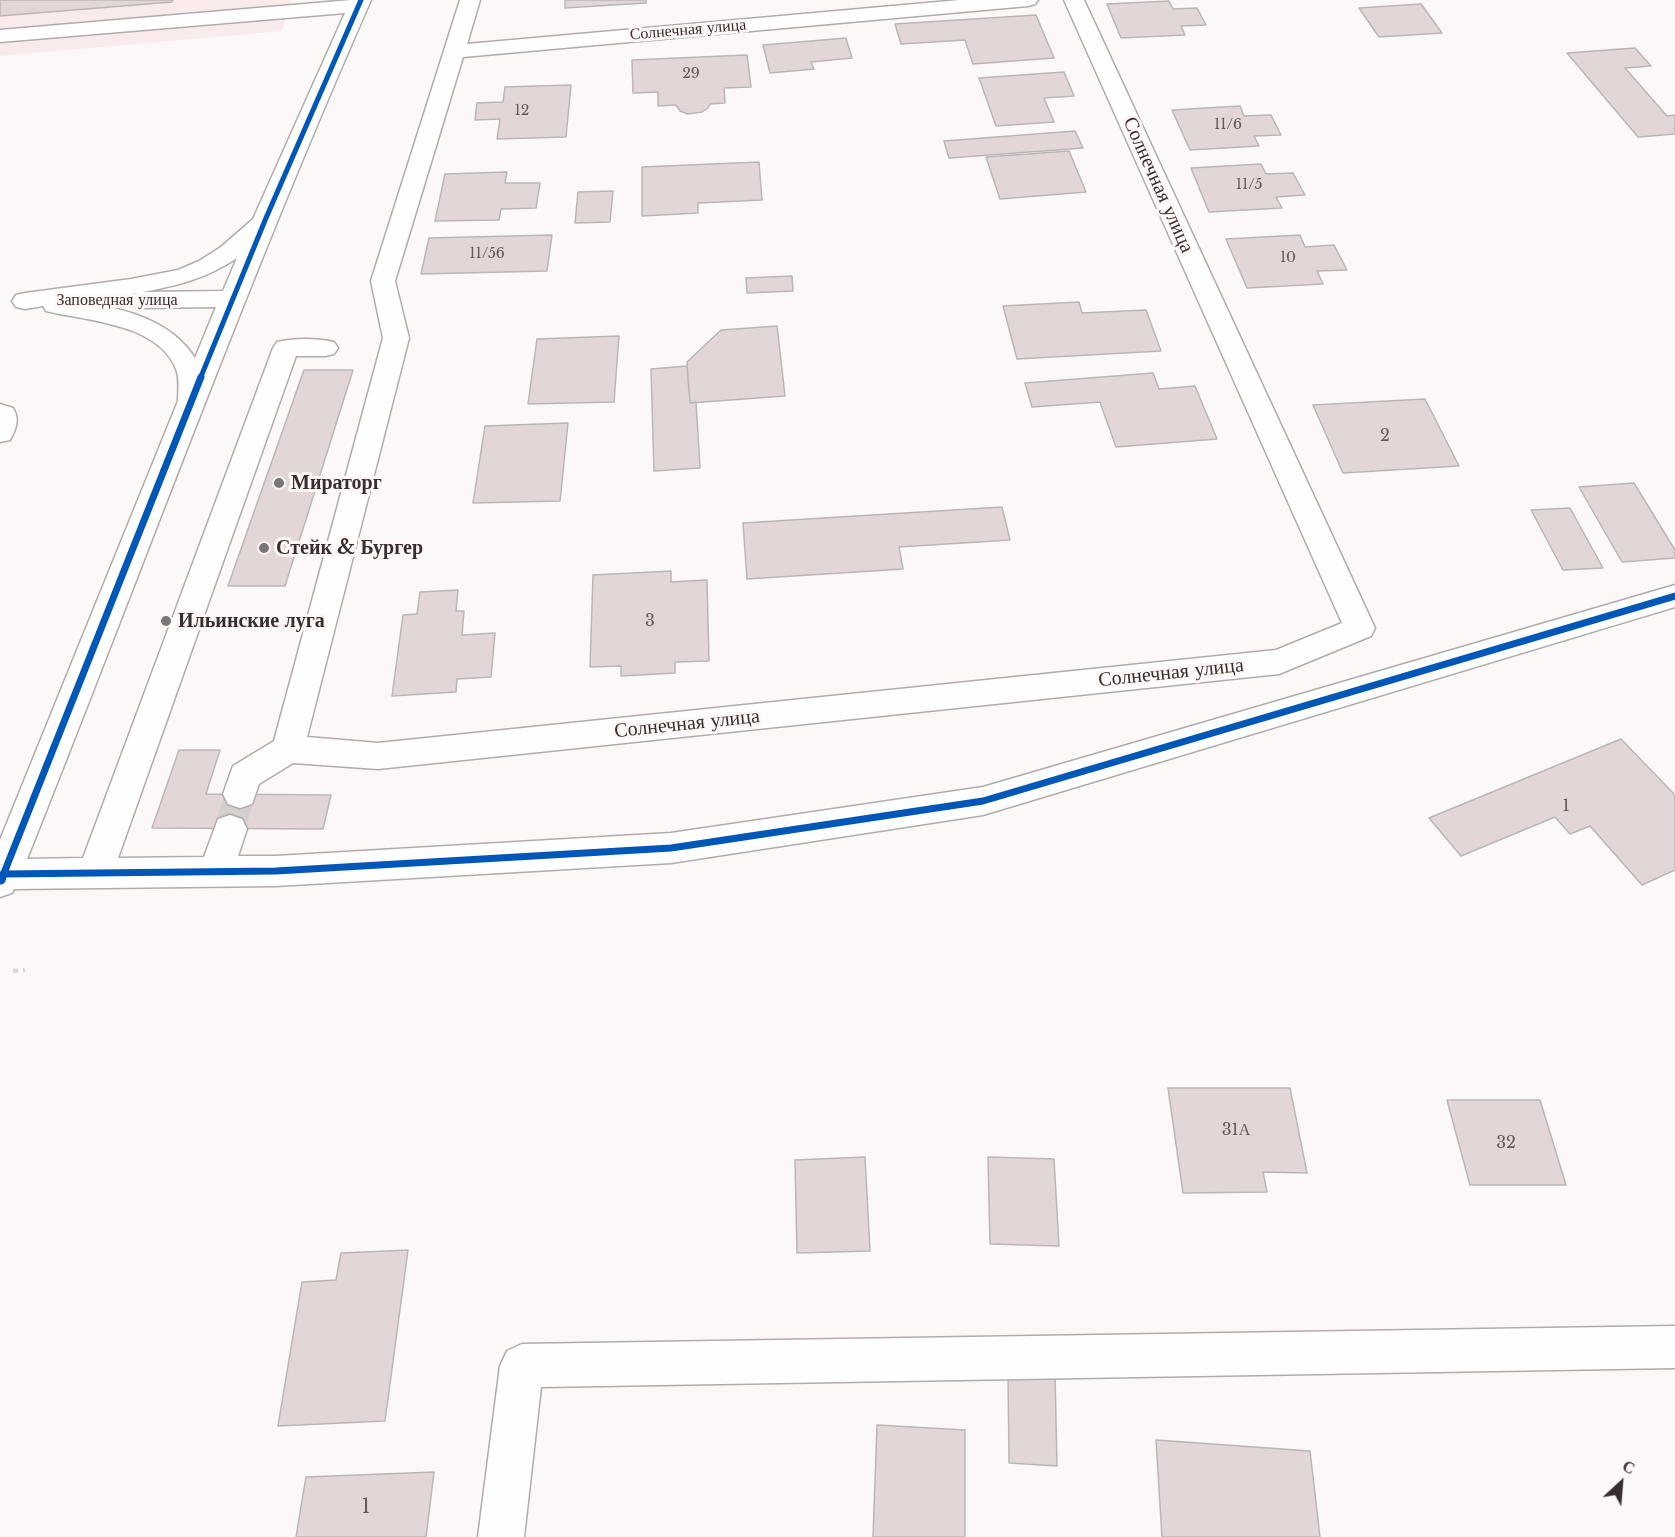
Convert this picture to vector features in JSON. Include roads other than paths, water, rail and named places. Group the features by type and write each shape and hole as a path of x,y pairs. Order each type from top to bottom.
{"street":[{"path":"240,794 245,776 288,749 396,338 382,281 456,51 470,0"},
{"name":"Солнечная улица","path":"456,51 1028,0"},
{"name":"Солнечная улица","path":"288,749 378,756 1279,662 1360,628 1074,0"},
{"path":"0,36 229,8 360,3 325,77 233,299 2,878 95,873 288,871 671,848 983,801 1675,596"},
{"path":"13,301 131,287 185,276 208,266 230,252 253,233 268,216"},
{"name":"Заповедная улица","path":"13,301 233,299"},
{"path":"13,301 84,310 125,320 158,334 178,351 189,368 191,404"},
{"path":"95,873 286,348 325,348"},
{"path":"0,413 3,414 3,428 0,433"},
{"path":"216,872 230,829"},
{"path":"501,1537 522,1366 1675,1347"}],"tunnel":[{"path":"230,829 240,794"}],"place":[{"name":"Мираторг","path":"279,483"},
{"name":"Стейк & Бургер","path":"264,548"},
{"name":"Ильинские луга","path":"166,621"}]}
